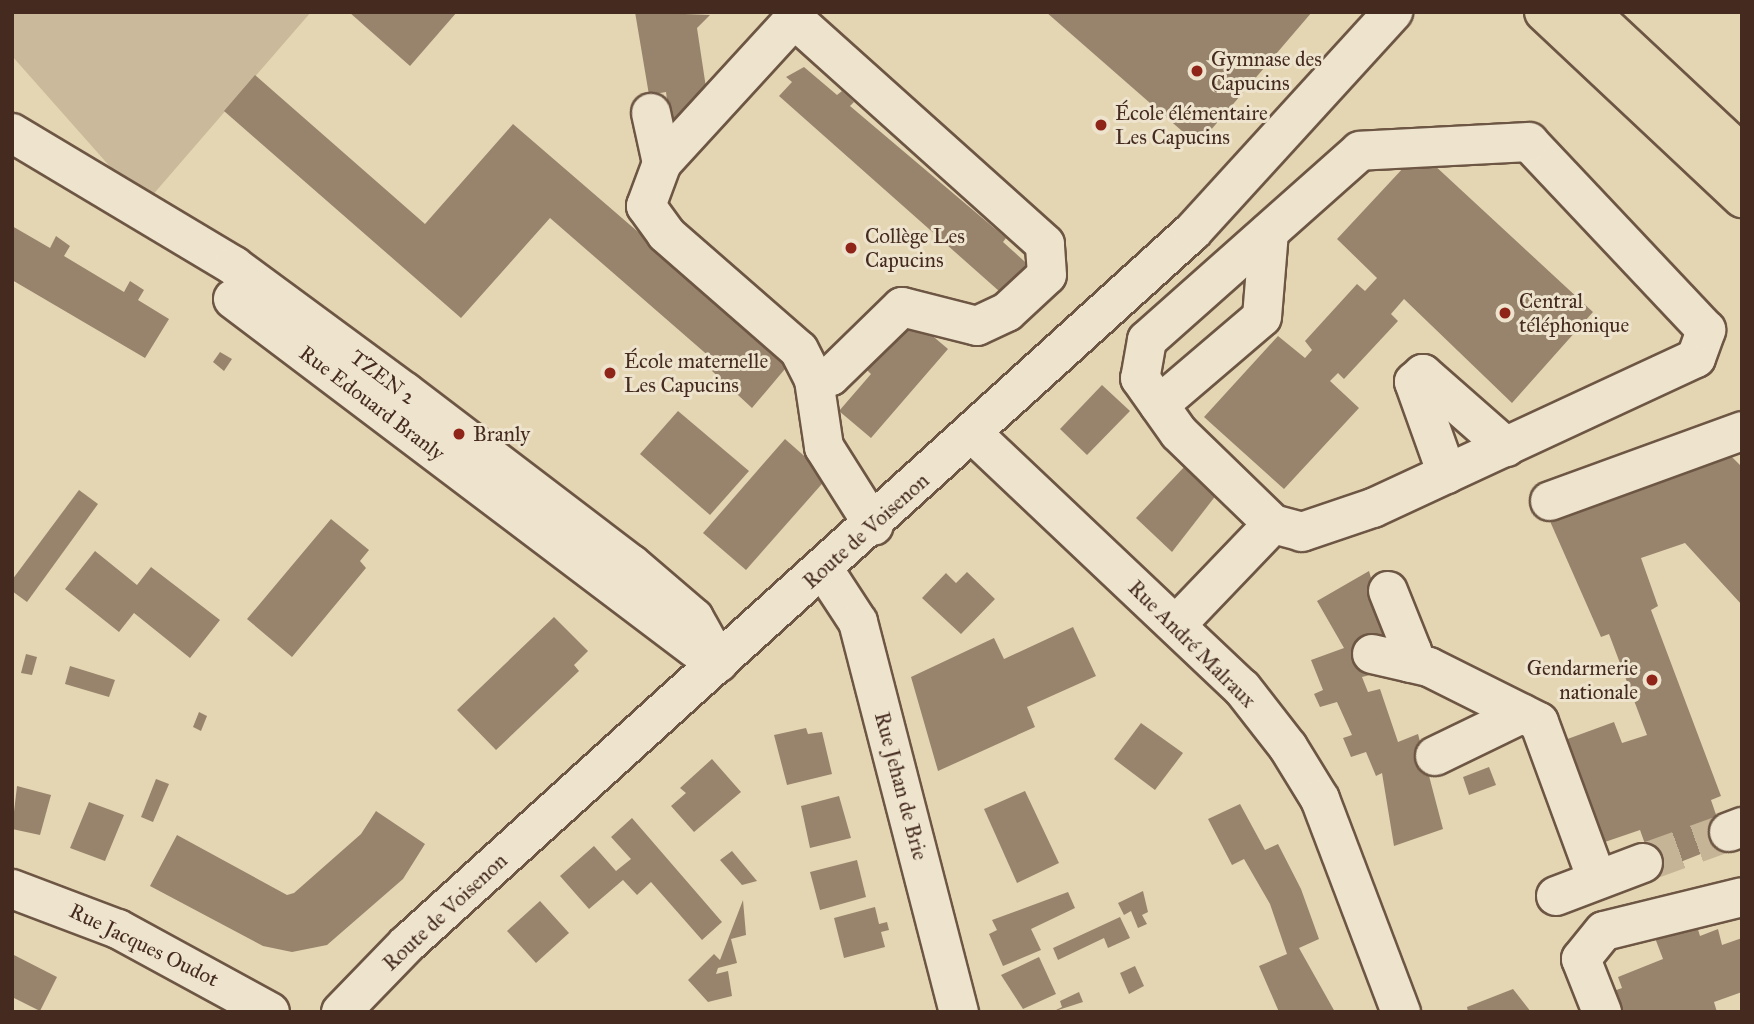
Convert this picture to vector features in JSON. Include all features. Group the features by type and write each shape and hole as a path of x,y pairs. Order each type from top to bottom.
{"main road":[{"path":"1544,12 1742,198"},
{"path":"1590,12 1742,154"}],"street":[{"path":"814,380 831,376 902,307 977,326 1007,312 1047,275 1045,244 794,19 662,163 646,206 666,234 799,350 814,380 824,447 874,526"},
{"name":"Route de Voisenon","path":"341,1012 719,663 874,526 1213,212 1384,24"},
{"path":"652,114 662,163"},
{"name":"TZEN 2","path":"12,133 234,267 416,401 642,573 694,618 719,663"},
{"path":"1529,142 1706,330 1696,358 1447,474 1302,532 1273,524 1179,433 1159,405 1140,378 1147,340 1360,151 1529,142"},
{"name":"Rue Edouard Branly","path":"12,163 220,289 675,636 719,663"},
{"path":"1159,405 1262,317 1269,232"},
{"path":"1447,474 1414,382 1423,374 1506,447"},
{"path":"1550,501 1742,431"},
{"name":"Rue André Malraux","path":"973,434 1242,688 1320,799 1401,1012"},
{"path":"1176,625 1273,524"},
{"name":"Rue Jehan de Brie","path":"824,570 858,622 959,1012"},
{"path":"1388,592 1412,650 1409,663"},
{"path":"1372,654 1409,663 1539,722 1578,887 1604,931"},
{"path":"1435,757 1522,714"},
{"path":"1578,887 1643,863"},
{"name":"Rue Jacques Oudot","path":"12,889 118,929 270,1012"},
{"path":"1602,1012 1581,959 1604,931 1742,897"}],"shaded area":[{"path":"12,12 311,12 144,205 12,56"}],"building":[{"path":"349,12 457,12 410,66"},
{"path":"635,12 710,15 697,28 710,114 672,137 666,92 649,95"},
{"name":"Gymnase des Capucins","path":"1046,12 1312,12 1198,145"},
{"path":"804,67 837,95 842,91 854,102 850,106 1006,238 1003,242 1034,270 1008,299 779,96 792,82 786,77"},
{"path":"255,75 425,224 513,124 790,363 752,408 712,371 719,365 550,218 461,318 224,111"},
{"name":"Central téléphonique","path":"1419,151 1593,312 1512,403 1404,299 1391,314 1398,321 1344,379 1338,373 1330,381 1359,408 1284,489 1204,417 1278,336 1305,358 1312,350 1305,341 1357,284 1365,291 1377,278 1337,239"},
{"path":"12,226 50,248 56,236 70,246 64,256 124,292 130,281 144,290 138,300 169,319 145,358 12,280"},
{"path":"915,321 948,349 871,438 839,411 871,374 866,369"},
{"path":"220,352 232,359 224,371 213,362"},
{"path":"1102,385 1130,411 1087,455 1060,429"},
{"path":"678,411 749,471 710,515 640,454"},
{"path":"785,439 828,477 746,570 703,533"},
{"name":"Gendarmerie nationale","path":"1728,453 1742,467 1742,605 1685,543 1641,558 1658,606 1651,610 1721,796 1711,800 1726,844 1655,872 1640,830 1599,844 1562,741 1614,722 1622,743 1647,735 1609,634 1601,637 1549,519"},
{"path":"1186,465 1217,494 1172,552 1136,518"},
{"path":"79,490 98,504 27,602 12,591 12,580"},
{"path":"331,519 369,550 360,561 366,568 292,657 247,619"},
{"path":"95,551 137,585 151,567 220,620 190,658 134,613 119,632 65,589"},
{"path":"1369,571 1387,633 1358,643 1370,675 1362,677 1368,692 1380,689 1398,742 1418,734 1443,829 1394,846 1382,773 1376,776 1366,752 1351,757 1343,738 1352,735 1337,702 1320,707 1314,694 1323,690 1311,660 1344,648 1317,601"},
{"path":"967,572 995,599 961,634 922,598 946,573 956,583"},
{"path":"554,617 588,651 574,665 579,671 496,750 457,710"},
{"path":"1073,627 1096,676 1027,707 1035,727 938,771 911,677 994,638 1004,659"},
{"path":"26,654 37,657 32,675 21,673"},
{"path":"70,666 115,680 109,697 65,684"},
{"path":"199,712 207,716 201,731 193,727"},
{"path":"1141,723 1183,753 1155,790 1114,759"},
{"path":"806,728 808,734 822,732 832,774 787,785 774,735"},
{"path":"712,759 741,792 694,832 671,806 686,793 680,788"},
{"path":"1489,767 1496,785 1469,795 1463,777"},
{"path":"156,779 169,784 153,822 141,817"},
{"path":"17,786 51,795 40,835 12,829"},
{"path":"1025,791 1059,863 1017,883 984,809"},
{"path":"839,796 851,838 810,848 801,806"},
{"path":"89,802 124,815 105,861 70,848"},
{"path":"1240,804 1265,850 1278,844 1301,889 1319,939 1299,948 1335,1012 1279,1012 1259,966 1287,954 1270,904 1244,859 1232,865 1208,819"},
{"path":"376,811 425,844 403,879 327,945 292,952 263,946 150,886 177,835 287,895 294,893 361,834"},
{"path":"632,818 722,922 702,940 651,882 637,895 623,880 589,909 560,876 594,846 616,871 631,859 611,837"},
{"path":"732,851 757,881 742,885 720,860"},
{"path":"857,860 866,897 820,910 810,872"},
{"path":"1143,891 1148,912 1142,915 1147,924 1138,928 1131,911 1124,915 1118,903"},
{"path":"1068,892 1075,908 1031,929 1041,950 1003,966 989,934 997,930 992,920"},
{"path":"743,900 746,935 731,939 737,963 718,968 716,974 728,971 732,996 708,1002 688,980 714,954 720,960"},
{"path":"540,901 569,933 536,963 507,931"},
{"path":"875,907 879,924 887,922 889,930 881,932 885,947 844,958 834,918"},
{"path":"1120,917 1130,938 1108,948 1104,938 1058,960 1053,948"},
{"path":"1695,920 1700,936 1718,929 1722,945 1742,938 1742,992 1714,1002 1717,1012 1615,1012 1608,993 1622,988 1618,977 1663,959 1655,938"},
{"path":"12,954 57,977 40,1011 12,997"},
{"path":"1039,957 1056,994 1023,1009 1001,975"},
{"path":"1135,966 1144,986 1129,994 1120,973"},
{"path":"1513,989 1531,1012 1468,1012 1467,1007"},
{"path":"1079,992 1083,1002 1052,1012 1062,1007 1060,1001"}],"tunnel":[{"path":"1643,863 1729,832"}],"place":[{"name":"Gymnase des Capucins","path":"1197,71"},
{"name":"École élémentaire Les Capucins","path":"1101,125"},
{"name":"Collège Les Capucins","path":"851,248"},
{"name":"Central téléphonique","path":"1505,313"},
{"name":"École maternelle Les Capucins","path":"610,373"},
{"name":"Branly","path":"459,434"},
{"name":"Gendarmerie nationale","path":"1652,680"}]}
